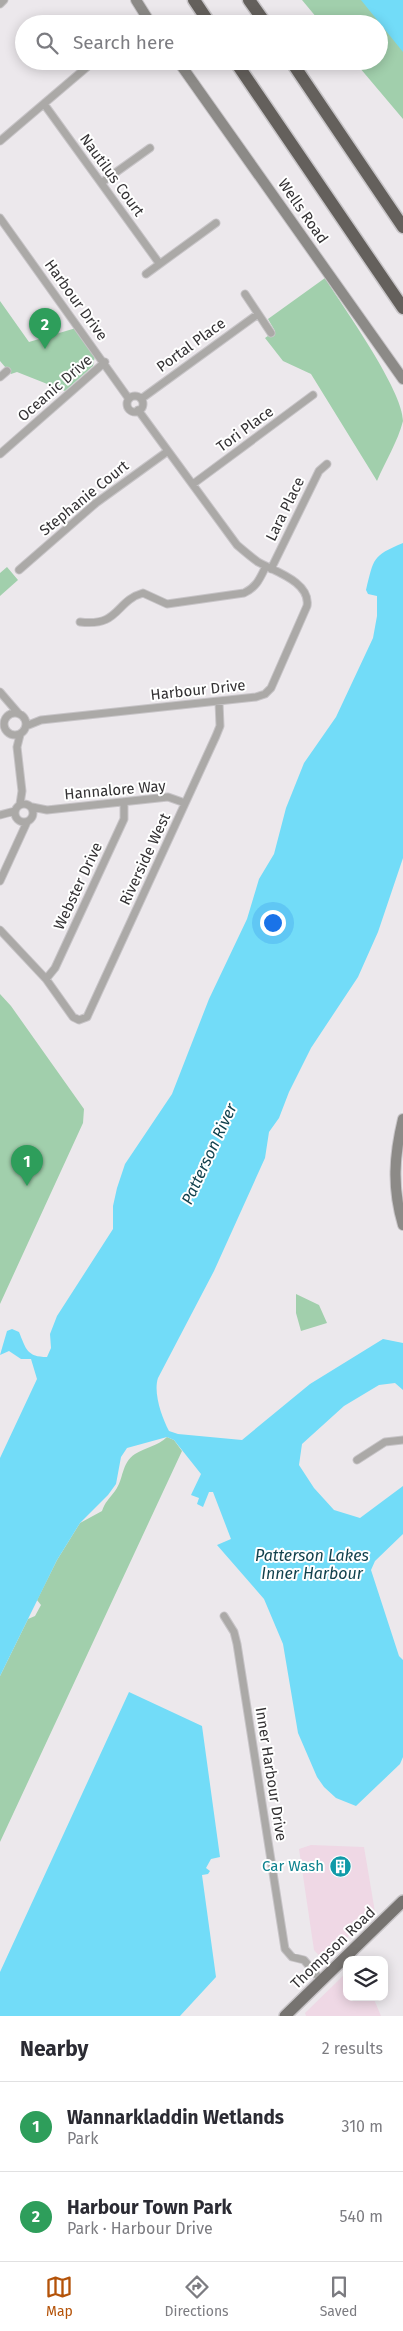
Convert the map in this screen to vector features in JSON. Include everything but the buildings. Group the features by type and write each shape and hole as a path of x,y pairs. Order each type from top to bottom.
{"highway":[{"path":"194,0 204,15"},
{"path":"249,0 260,15"},
{"path":"241,70 403,308"},
{"path":"297,70 403,227"}],"main road":[{"path":"136,0 143,15"},
{"name":"Wells Road","path":"184,70 403,379"},
{"path":"403,1119 395,1152 394,1169 395,1190 403,1225"},
{"name":"Thompson Road","path":"285,2016 403,1901"}],"street":[{"path":"0,4 4,0"},
{"path":"0,141 84,70"},
{"name":"Nautilus Court","path":"44,104 159,263"},
{"path":"101,183 150,148"},
{"name":"Harbour Drive","path":"0,218 129,398"},
{"path":"146,274 216,223"},
{"path":"245,294 271,333"},
{"name":"Portal Place","path":"140,399 258,314"},
{"name":"Oceanic Drive","path":"0,454 105,362"},
{"path":"0,378 7,371"},
{"name":"Tori Place","path":"193,484 313,395"},
{"path":"133,396 140,399 142,405 138,410 128,408 129,398 133,396"},
{"name":"Harbour Drive","path":"26,726 41,720 260,696 267,692 308,606 307,596 290,578 246,554 237,544 138,410"},
{"name":"Stephanie Court","path":"19,570 96,503 168,451"},
{"name":"Lara Place","path":"80,622 95,623 106,620 134,597 143,593 167,604 233,596 252,589 269,567 318,472 327,464"},
{"path":"0,692 21,715 26,726 20,734 17,747 22,791 26,805 33,816 27,822 0,881"},
{"path":"6,700 4,726 17,747"},
{"name":"Riverside West","path":"46,979 73,1017 79,1020 86,1017 218,732 220,726 219,702"},
{"name":"Harbour Drive","path":"4,726 21,715 41,720"},
{"path":"4,726 20,734"},
{"name":"Hannalore Way","path":"33,816 47,810 168,797 185,803"},
{"name":"Webster Drive","path":"46,979 55,968 124,820 124,802"},
{"path":"16,816 26,805"},
{"name":"Hannalore Way","path":"26,805 47,810"},
{"path":"0,815 16,816 27,822"},
{"path":"16,816 20,840"},
{"path":"0,930 46,979"},
{"path":"357,1460 385,1442 403,1440"},
{"name":"Inner Harbour Drive","path":"224,1616 234,1632 237,1644 285,1949 292,1957 304,1960 321,1980"}],"shaded area":[{"path":"311,1845 364,1847 375,1912 323,1960 314,1950 299,1849"},
{"path":"343,1976 343,2001 375,2001 381,2016 306,2016 305,2013"}],"green space":[{"path":"302,0 403,0 403,119 362,70 388,70 388,15 314,15"},
{"path":"325,278 371,349 400,407 403,421 401,429 377,481 311,374 283,361 265,338 275,331 268,319"},
{"path":"0,301 29,342 76,328 95,356 93,366 65,391 17,372 11,374 0,361"},
{"path":"7,567 18,580 0,596 0,573"},
{"path":"0,994 11,1006 84,1109 83,1123 0,1304"},
{"path":"296,1294 319,1305 327,1323 301,1331 296,1313"},
{"path":"167,1437 174,1440 182,1451 0,1842 0,1676 28,1619 35,1616 41,1605 37,1600 57,1560 80,1523 102,1511 118,1486 130,1458"}],"water":[{"path":"361,0 403,0 403,52 388,33 388,15 373,15"},
{"path":"403,543 403,858 378,932 358,977 311,1048 289,1092 279,1118 269,1132 265,1158 214,1271 158,1378 157,1384 159,1405 169,1431 178,1434 242,1440 310,1384 383,1339 403,1343 403,1390 395,1383 379,1385 344,1406 302,1444 299,1465 314,1488 334,1510 360,1518 403,1486 403,1534 375,1561 371,1570 399,1656 403,1660 403,1757 400,1764 356,1806 336,1798 324,1787 317,1777 298,1733 283,1644 264,1599 217,1545 231,1539 213,1492 209,1492 203,1507 197,1504 199,1498 191,1495 201,1474 174,1440 167,1437 127,1448 121,1457 116,1484 108,1495 80,1523 57,1560 0,1676 0,1458 37,1379 31,1359 21,1359 9,1351 0,1355 7,1331 12,1329 19,1332 31,1354 47,1357 51,1348 50,1334 57,1316 113,1229 113,1206 125,1164 172,1094 209,999 247,919 259,879 274,854 286,808 304,763 336,717 373,638 377,616 377,596 368,594 366,590 373,564 385,551"},
{"path":"129,1692 202,1726 220,1857 211,1859 206,1868 210,1871 208,1874 202,1875 216,1977 180,2016 0,2016 0,1972"}],"place":[{"name":"Harbour Town Park","path":"45,349"},
{"name":"Wannarkladdin Wetlands","path":"27,1186"},
{"name":"Car Wash","path":"340,1866"}],"water label":[{"name":"Patterson River","path":"209,1154"},
{"name":"Patterson Lakes Inner Harbour","path":"312,1564"}]}
